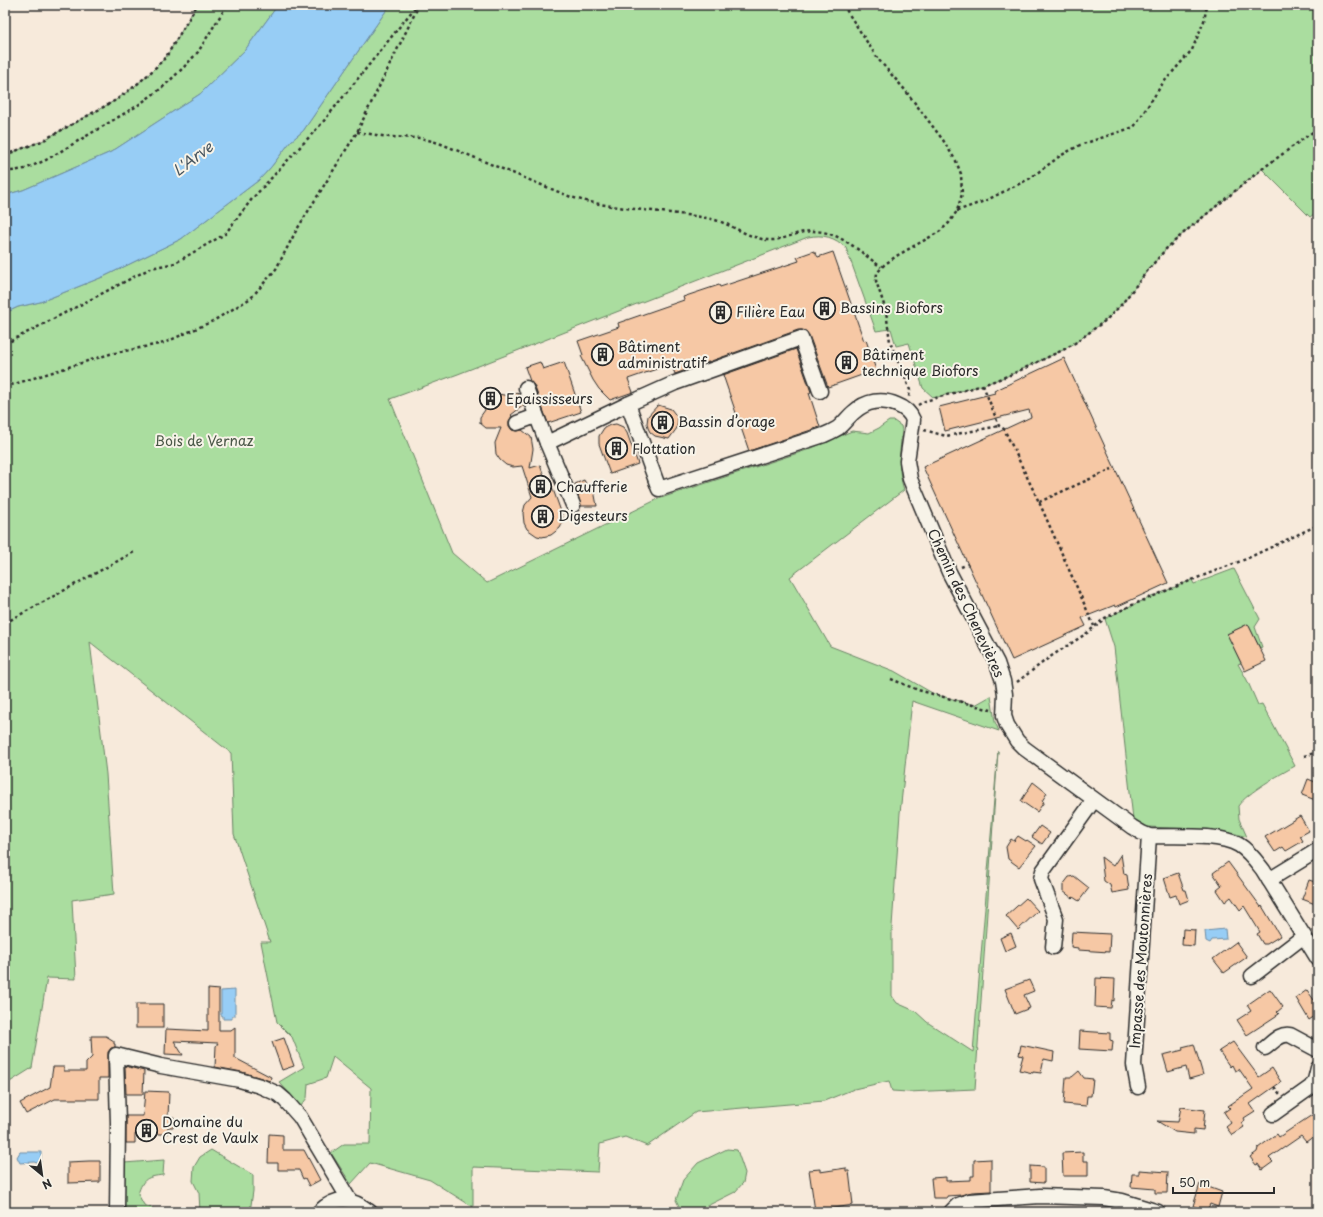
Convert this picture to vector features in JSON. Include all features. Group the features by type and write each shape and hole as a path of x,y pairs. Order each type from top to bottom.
{"street":[{"path":"548,443 675,383 801,338 820,391"},
{"path":"526,388 573,505"},
{"path":"628,404 648,462 659,488 824,435 838,428 854,412 866,404 888,402 908,411"},
{"name":"Chemin des Chenevières","path":"908,411 913,420 913,428 906,461 910,478 949,572 997,663 1003,681 1005,694 1004,716"},
{"path":"517,422 536,416"},
{"path":"1004,716 1011,732 1024,748 1137,831 1149,836 1209,837 1228,840 1238,844 1247,851 1260,866 1318,959"},
{"path":"1053,947 1056,919 1041,879 1041,874 1094,800"},
{"name":"Impasse des Moutonnières","path":"1138,1087 1134,1065 1149,836"},
{"path":"1269,880 1318,850"},
{"path":"1252,976 1304,936"},
{"path":"1265,1048 1286,1034 1318,1050"},
{"path":"117,1212 118,1123 116,1055 161,1066 240,1080 260,1086 278,1094 286,1100 300,1117 350,1201"},
{"path":"1273,1114 1311,1087 1315,1080 1318,1068"},
{"path":"951,1212 958,1205 969,1202 1040,1196 1104,1198 1122,1201 1158,1212"},
{"path":"318,1212 333,1202 344,1200 356,1202 370,1212"}],"path":[{"path":"5,155 42,141 116,100 135,86 166,57 197,5"},
{"path":"5,172 25,169 46,160 137,106 162,88 198,52 227,5"},
{"path":"5,386 110,354 164,343 213,321 251,298 276,269 296,231 357,132 418,5"},
{"path":"5,344 151,268 175,264 225,234 252,199 323,122 418,5"},
{"path":"843,5 878,59 905,90 943,140 960,169 963,184 957,211 949,223 939,232 898,254 881,267 877,273 876,281 886,311 890,342 910,390"},
{"path":"957,211 987,200 1029,179 1060,156 1080,145 1134,127 1163,83 1192,50 1204,20 1207,5"},
{"path":"908,411 925,401 984,385 1010,375 1075,343 1097,327 1121,305 1166,249 1186,231 1262,169 1318,128"},
{"path":"357,132 389,137 421,138 439,143 571,197 591,203 690,215 715,220 756,238 769,240 806,231 832,234 841,238 881,267"},
{"path":"984,385 999,426 1004,429 1094,626"},
{"path":"913,428 946,436 999,426"},
{"path":"1038,502 1112,469"},
{"path":"1005,694 1030,671 1106,618 1130,606 1246,559 1318,525"},
{"path":"5,623 134,552"},
{"path":"891,680 918,690 985,708 1004,716"},
{"path":"1304,756 1318,752"}],"green space":[{"path":"197,5 278,5 245,50 200,94 111,152 23,190 5,195 5,155 42,141 116,100 135,86 166,57"},
{"name":"Bois de Vernaz","path":"390,5 1318,5 1318,211 1310,217 1262,169 1166,249 1121,305 1106,320 1063,350 1010,375 983,385 934,398 923,388 909,343 896,346 891,329 876,331 846,248 838,241 828,237 819,236 808,237 458,374 390,399 452,553 487,583 658,499 807,450 852,431 869,433 889,421 894,421 901,426 900,475 904,490 790,577 830,646 894,671 934,694 975,705 991,696 995,722 999,731 912,701 900,813 892,926 892,996 897,1003 915,1011 927,1022 973,1052 998,751 975,1089 908,1092 892,1091 889,1081 854,1089 824,1101 696,1112 647,1146 625,1137 600,1144 598,1172 473,1167 473,1207 430,1180 370,1163 351,1184 331,1153 344,1144 370,1144 371,1088 333,1057 326,1078 308,1084 307,1098 301,1106 279,1082 304,1067 292,1037 277,1022 261,942 270,942 234,834 231,753 90,642 106,774 114,894 72,900 76,979 47,978 32,1068 5,1085 5,313 18,307 40,302 105,276 181,239 259,180 291,141 303,131"},
{"path":"1234,569 1260,619 1255,627 1262,647 1260,648 1248,624 1227,634 1241,663 1238,664 1258,705 1262,704 1295,766 1256,790 1238,806 1239,819 1247,837 1232,833 1195,829 1148,827 1133,819 1114,647 1105,619 1130,606 1192,580 1194,584"},
{"path":"727,1149 737,1150 745,1173 743,1183 735,1192 695,1212 682,1212 676,1200 683,1180 698,1163"},
{"path":"211,1150 253,1175 253,1191 250,1212 200,1212 199,1193 193,1181 194,1167 200,1157"},
{"path":"164,1160 163,1175 146,1179 138,1194 144,1205 159,1212 123,1212 124,1163"}],"water":[{"name":"L'Arve","path":"278,5 390,5 303,131 291,141 259,180 181,239 105,276 40,302 18,307 5,313 5,195 23,190 111,152 200,94 245,50"},
{"path":"1225,929 1226,939 1212,940 1210,943 1206,941 1205,931"},
{"path":"235,990 235,1016 232,1016 232,1019 223,1019 223,1016 221,1015 221,991"},
{"path":"20,1152 41,1152 41,1162 20,1163 17,1157"}],"building":[{"path":"814,251 818,257 833,252 864,341 866,340 876,370 828,387 809,335 806,331 798,330 675,374 671,364 628,379 633,392 610,400 599,389 593,380 581,356 583,355 578,341 619,327 618,323 684,300 683,297 719,285 720,287 799,261 797,257"},
{"path":"796,349 811,392 809,393 820,427 749,451 723,375"},
{"path":"1064,358 1168,583 1116,607 1115,605 1082,618 1086,626 1012,660 923,467 1031,417 1029,410 945,431 939,407 995,393 994,391"},
{"path":"540,362 543,369 564,362 581,412 548,423 534,385 530,381 525,367"},
{"path":"487,391 509,396 515,393 519,394 524,405 511,415 509,426 512,430 522,430 531,437 533,449 530,468 540,465 545,479 549,478 564,520 560,528 551,535 542,537 537,536 527,529 524,523 523,513 525,505 532,497 522,466 513,467 506,465 500,460 496,454 495,443 501,428 486,428 480,423 480,417 485,410 484,404 481,404 481,397"},
{"name":"Bassin d’orage","path":"658,405 671,409 678,418 677,428 669,439 655,436 648,428 648,416"},
{"name":"Flottation","path":"616,424 623,427 627,433 638,464 610,474 599,444 599,436 604,428"},
{"path":"584,480 587,486 594,490 597,506 581,506 575,484"},
{"path":"1248,624 1266,661 1245,671 1227,634"},
{"path":"1308,779 1318,783 1318,801 1302,795"},
{"path":"1033,782 1047,793 1042,801 1044,802 1037,812 1021,801"},
{"path":"1300,816 1309,831 1300,836 1303,841 1286,851 1283,847 1275,852 1265,837"},
{"path":"1040,826 1050,833 1042,844 1032,837"},
{"path":"1018,836 1036,846 1019,867 1008,859 1006,847 1011,839 1014,841"},
{"path":"1121,854 1124,874 1127,875 1129,890 1112,893 1110,885 1104,881 1101,857 1113,866"},
{"path":"1228,862 1261,907 1262,906 1280,936 1267,944 1263,944 1257,934 1260,932 1244,906 1240,910 1231,897 1225,902 1217,890 1222,886 1213,873"},
{"path":"1178,873 1189,900 1179,904 1176,895 1170,897 1164,878"},
{"path":"1074,876 1089,888 1079,901 1063,891 1063,885 1069,877"},
{"path":"1309,880 1318,883 1318,905 1302,899"},
{"path":"1026,898 1038,911 1018,930 1006,916"},
{"path":"1183,929 1195,930 1194,946 1182,945"},
{"path":"1072,932 1110,934 1109,952 1078,950 1078,948 1071,947"},
{"path":"1011,933 1016,946 1005,951 1000,938"},
{"path":"1236,942 1247,957 1224,973 1213,959"},
{"path":"1096,978 1115,979 1114,1001 1112,1000 1111,1008 1095,1007"},
{"path":"1029,980 1034,991 1024,995 1030,1008 1015,1014 1005,989"},
{"path":"208,989 219,990 219,1030 231,1030 235,1027 235,1058 271,1077 270,1081 242,1072 215,1067 216,1046 218,1043 174,1041 183,1055 165,1054 166,1029 208,1031"},
{"path":"1270,989 1283,1007 1277,1012 1279,1014 1247,1035 1237,1020 1251,1011 1247,1005"},
{"path":"1307,990 1314,1000 1318,997 1318,1014 1309,1020 1296,998"},
{"path":"136,1004 163,1004 163,1028 136,1028"},
{"path":"1080,1031 1110,1033 1110,1040 1113,1041 1112,1051 1079,1049"},
{"path":"91,1036 106,1036 114,1041 115,1044 115,1047 111,1048 108,1052 108,1078 99,1078 99,1099 55,1099 26,1114 20,1103 50,1087 53,1067 64,1067 64,1071 86,1071 86,1063 92,1057"},
{"path":"284,1038 294,1066 282,1070 272,1042"},
{"path":"1233,1042 1259,1077 1272,1068 1281,1082 1250,1104 1255,1111 1244,1118 1245,1120 1241,1123 1244,1127 1232,1135 1226,1127 1231,1123 1224,1112 1230,1108 1228,1106 1253,1089 1239,1069 1235,1071 1232,1065 1230,1067 1219,1051"},
{"path":"1194,1044 1203,1075 1189,1079 1186,1067 1168,1072 1163,1055 1183,1050 1182,1047"},
{"path":"1021,1045 1054,1052 1053,1061 1044,1059 1041,1073 1019,1070 1023,1056 1019,1055"},
{"path":"125,1066 144,1071 143,1094 126,1094"},
{"path":"1079,1071 1084,1078 1093,1079 1091,1096 1087,1096 1086,1106 1064,1104 1066,1077 1072,1077"},
{"path":"145,1091 169,1092 168,1117 174,1117 174,1127 168,1127 167,1134 135,1134 135,1143 126,1143 126,1116 143,1116"},
{"path":"1181,1107 1205,1110 1203,1130 1194,1129 1194,1134 1175,1132 1157,1121 1178,1122"},
{"path":"1318,1111 1318,1133 1306,1142 1301,1136 1269,1158 1273,1162 1262,1170 1258,1164 1256,1165 1250,1157 1257,1152 1258,1148 1277,1134 1279,1137"},
{"path":"269,1134 283,1135 283,1150 304,1150 320,1180 309,1186 305,1178 303,1179 299,1170 278,1170 278,1163 268,1163"},
{"path":"1083,1152 1083,1161 1088,1161 1088,1176 1063,1176 1062,1153"},
{"path":"991,1159 991,1191 972,1192 961,1195 947,1196 947,1198 933,1198 931,1178 946,1177 946,1181 971,1180 971,1176 974,1176 974,1160"},
{"path":"100,1161 100,1182 68,1183 68,1162"},
{"path":"1030,1166 1044,1167 1044,1183 1030,1182"},
{"path":"846,1168 846,1171 849,1171 853,1205 815,1211 809,1170 820,1169 820,1172"},
{"path":"1139,1170 1168,1172 1167,1193 1155,1193 1155,1189 1131,1187 1132,1174 1139,1174"},
{"path":"1200,1184 1222,1192 1218,1207 1210,1204 1207,1211 1193,1206"}],"place":[{"name":"Bassins Biofors","path":"825,308"},
{"name":"Filière Eau","path":"721,312"},
{"name":"Bâtiment administratif","path":"602,355"},
{"name":"Bâtiment technique Biofors","path":"847,363"},
{"name":"Epaississeurs","path":"490,399"},
{"name":"Bassin d’orage","path":"662,422"},
{"name":"Flottation","path":"617,449"},
{"name":"Chaufferie","path":"540,487"},
{"name":"Digesteurs","path":"543,516"},
{"name":"Domaine du Crest de Vaulx","path":"146,1130"}]}
